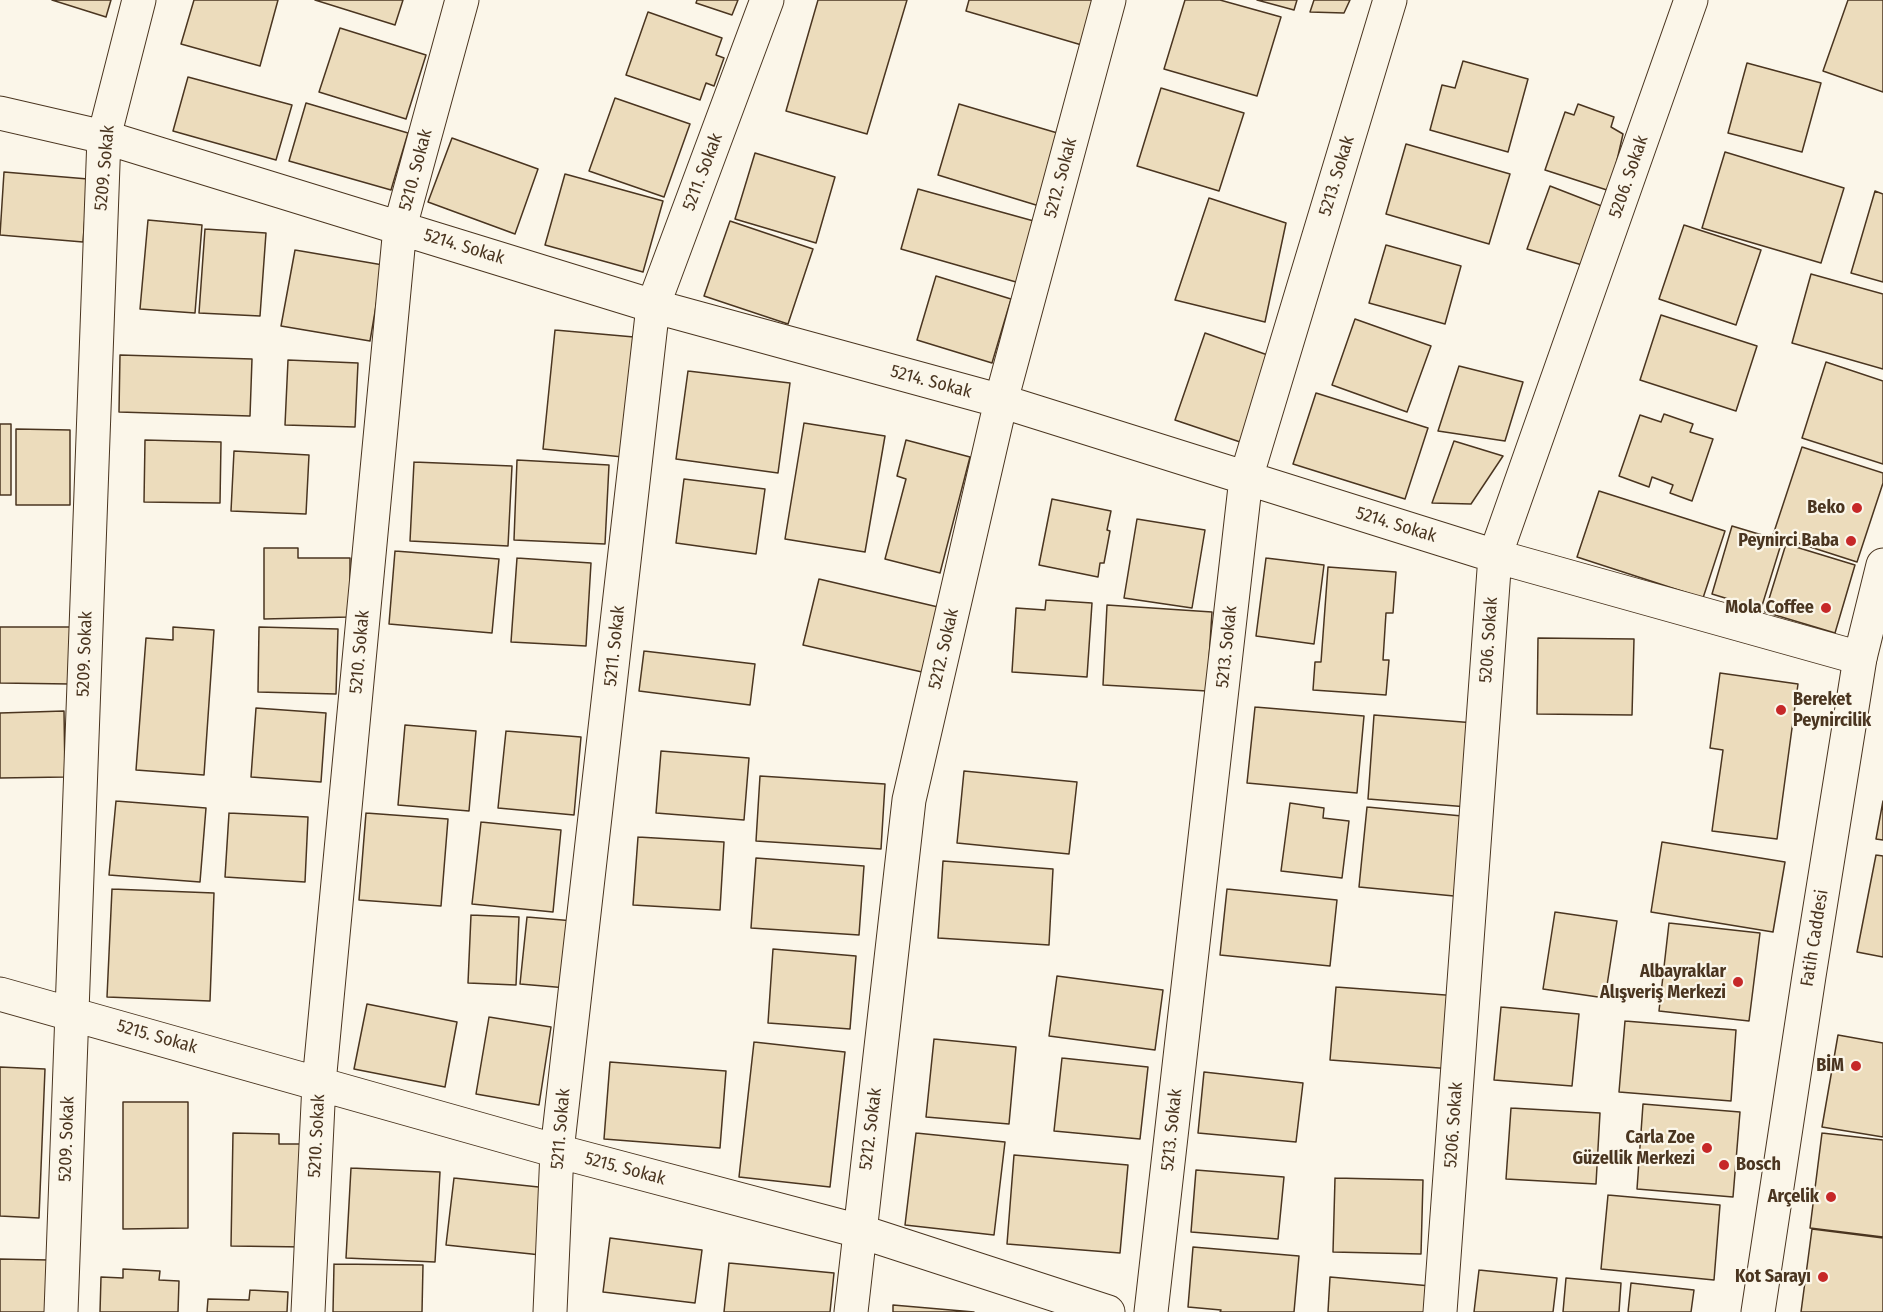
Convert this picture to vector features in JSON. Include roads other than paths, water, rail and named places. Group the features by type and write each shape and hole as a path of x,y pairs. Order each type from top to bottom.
{"street":[{"name":"5209. Sokak","path":"61,1312 104,137 139,0"},
{"name":"5210. Sokak","path":"308,1312 319,1083 400,227 462,0"},
{"name":"5211. Sokak","path":"550,1312 557,1151 653,306 767,0"},
{"name":"5212. Sokak","path":"851,1312 909,800 1001,401 1109,0"},
{"name":"5213. Sokak","path":"1151,1312 1246,478 1390,0"},
{"name":"5206. Sokak","path":"1440,1312 1495,556 1691,0"},
{"name":"5214. Sokak","path":"0,113 104,137 653,306 1001,401 1495,556 1860,658"},
{"name":"Fatih Caddesi","path":"1758,1312 1860,658 1878,601 1883,566"},
{"name":"5215. Sokak","path":"0,994 557,1151 859,1231 1108,1312"}],"place":[{"name":"Beko","path":"1857,508"},
{"name":"Peynirci Baba","path":"1851,541"},
{"name":"Mola Coffee","path":"1826,608"},
{"name":"Bereket Peynircilik","path":"1781,710"},
{"name":"Albayraklar Alışveriş Merkezi","path":"1738,982"},
{"name":"BİM","path":"1856,1066"},
{"name":"Carla Zoe Güzellik Merkezi","path":"1707,1148"},
{"name":"Bosch","path":"1724,1165"},
{"name":"Arçelik","path":"1831,1197"},
{"name":"Kot Sarayı","path":"1823,1277"}]}
